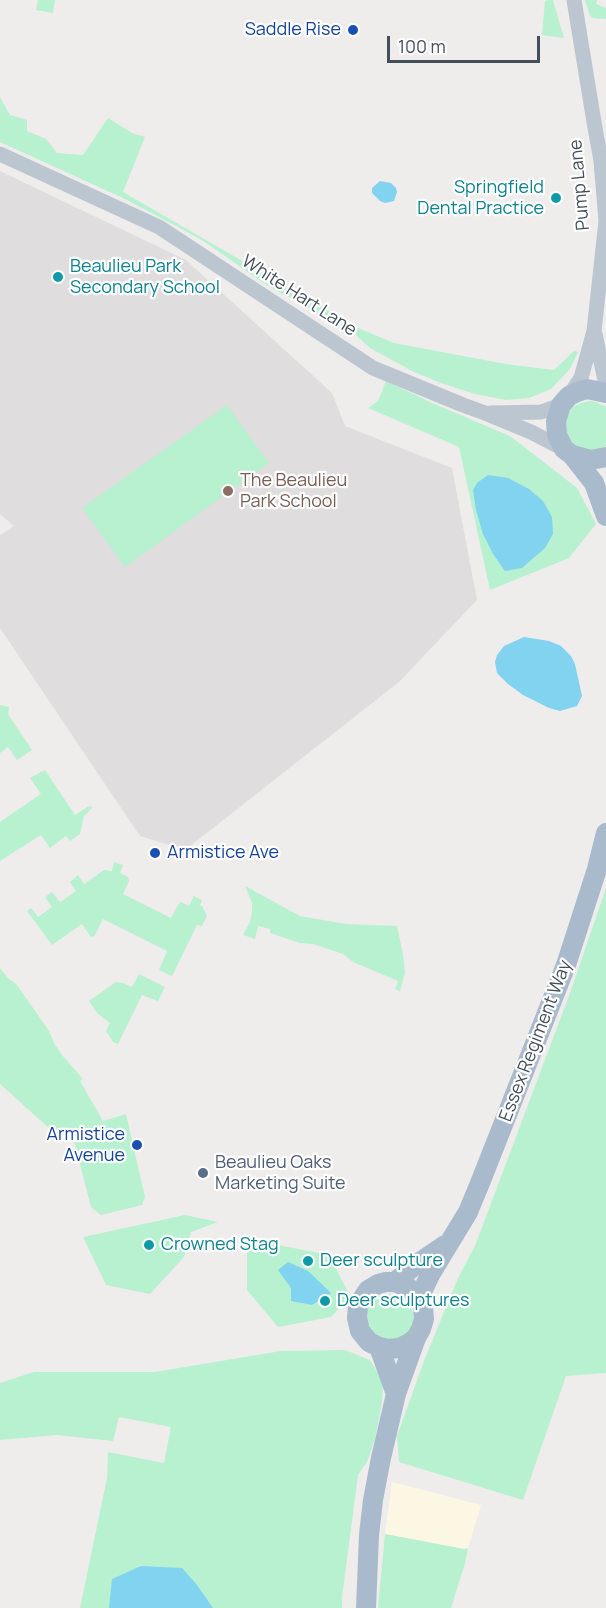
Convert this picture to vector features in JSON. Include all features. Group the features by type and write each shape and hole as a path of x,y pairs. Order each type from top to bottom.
{"main road":[{"path":"606,393 587,389 577,392 565,401 556,421 556,435 594,483 606,516"},
{"path":"568,452 591,460 606,457"},
{"name":"Essex Regiment Way","path":"419,1298 431,1273 458,1232 468,1212 566,965 597,869 606,832"},
{"name":"Essex Regiment Way","path":"396,1394 379,1347 369,1342 360,1331 357,1318 358,1305 368,1290 378,1284 395,1282 450,1242"},
{"path":"366,1608 369,1535 381,1458 396,1394 424,1319 419,1298 409,1288 395,1282"},
{"path":"379,1347 399,1348 416,1338"}],"street":[{"name":"Pump Lane","path":"565,401 581,378 594,331 606,220 602,161 574,0"},
{"name":"White Hart Lane","path":"0,154 159,227 373,368 531,432 568,452"},
{"name":"Pump Lane","path":"594,331 606,385"},
{"name":"White Hart Lane","path":"485,413 541,412 565,401"}],"shaded area":[{"name":"The Beaulieu Park School","path":"0,171 186,260 332,393 345,426 452,468 477,600 399,682 185,850 140,836 0,628 0,535 14,526 0,514"},
{"path":"392,1482 481,1505 468,1548 385,1534"}],"green space":[{"path":"38,0 55,0 53,13 36,10"},
{"path":"553,0 564,38 542,35 545,1"},
{"path":"585,0 597,0 596,4 606,8 606,19 590,16"},
{"path":"0,97 10,115 27,120 27,131 46,139 57,153 83,155 108,118 132,133 145,137 123,192 358,328 394,343 506,364 554,370 574,351 578,352 570,369 551,389 529,398 506,400 475,394 414,372 370,348 349,329 321,316 262,282 205,242 180,228 125,199 0,142"},
{"path":"386,381 510,436 577,488 596,524 569,558 490,590 459,447 368,408 378,401"},
{"path":"589,401 606,407 606,446 591,451 575,446 569,439 565,422 573,407"},
{"path":"227,405 269,463 125,567 82,508"},
{"path":"0,705 9,707 8,714 32,750 17,760 8,747 0,753"},
{"path":"45,770 75,815 89,806 93,807 84,816 80,834 70,841 66,836 50,848 41,835 0,861 0,822 41,794 30,778"},
{"path":"114,862 123,865 120,873 128,877 129,881 123,894 171,918 181,902 189,906 194,896 202,900 200,905 207,916 202,926 197,925 172,976 159,970 167,951 103,919 95,935 91,937 82,924 52,945 27,911 31,908 38,917 52,907 45,897 52,892 60,902 76,891 70,882 78,875 84,884 104,870 112,871"},
{"path":"245,886 300,916 346,924 397,926 405,973 400,991 395,989 398,981 353,962 343,954 313,944 300,943 270,933 270,929 258,926 255,939 243,935 252,912 252,903"},
{"path":"606,888 606,1373 566,1376 523,1500 399,1462 397,1436 424,1361 458,1278 475,1246 570,993"},
{"path":"0,968 17,985 49,1031 62,1055 83,1079 80,1081 103,1121 126,1114 145,1197 142,1205 101,1215 91,1207 72,1133 59,1137 0,1084"},
{"path":"139,974 165,987 158,1001 142,995 118,1044 113,1042 106,1031 110,1023 97,1013 89,1001 116,982 132,987"},
{"path":"185,1215 218,1222 191,1232 184,1257 150,1294 106,1285 83,1237"},
{"path":"247,1239 329,1255 350,1296 331,1317 278,1327 247,1290"},
{"path":"395,1294 405,1299 410,1305 414,1321 411,1330 401,1340 381,1341 367,1326 367,1309 375,1298"},
{"path":"345,1350 370,1360 383,1381 382,1402 375,1439 367,1462 358,1475 342,1608 80,1608 107,1478 108,1452 164,1463 171,1427 119,1417 113,1441 57,1435 0,1440 0,1383 34,1372 155,1372 281,1351"},
{"path":"385,1534 468,1548 451,1608 378,1608"}],"water":[{"path":"380,181 391,183 396,188 394,201 385,203 372,193 372,188"},
{"path":"488,475 508,478 529,489 543,501 552,517 553,534 545,548 522,568 505,571 483,534 473,490 477,483"},
{"path":"524,637 549,641 561,646 571,656 582,696 577,706 560,711 549,708 523,695 497,673 495,662 497,655 504,646"},
{"path":"288,1262 308,1271 331,1293 312,1305 291,1301 291,1288 278,1270"},
{"path":"141,1566 182,1568 213,1608 109,1608 112,1579"}],"place":[{"name":"Saddle Rise","path":"353,30"},
{"name":"Springfield Dental Practice","path":"556,198"},
{"name":"Beaulieu Park Secondary School","path":"58,277"},
{"name":"The Beaulieu Park School","path":"228,491"},
{"name":"Armistice Ave","path":"155,853"},
{"name":"Armistice Avenue","path":"137,1145"},
{"name":"Beaulieu Oaks Marketing Suite","path":"203,1173"},
{"name":"Crowned Stag","path":"149,1245"},
{"name":"Deer sculpture","path":"308,1261"},
{"name":"Deer sculptures","path":"325,1301"}]}
